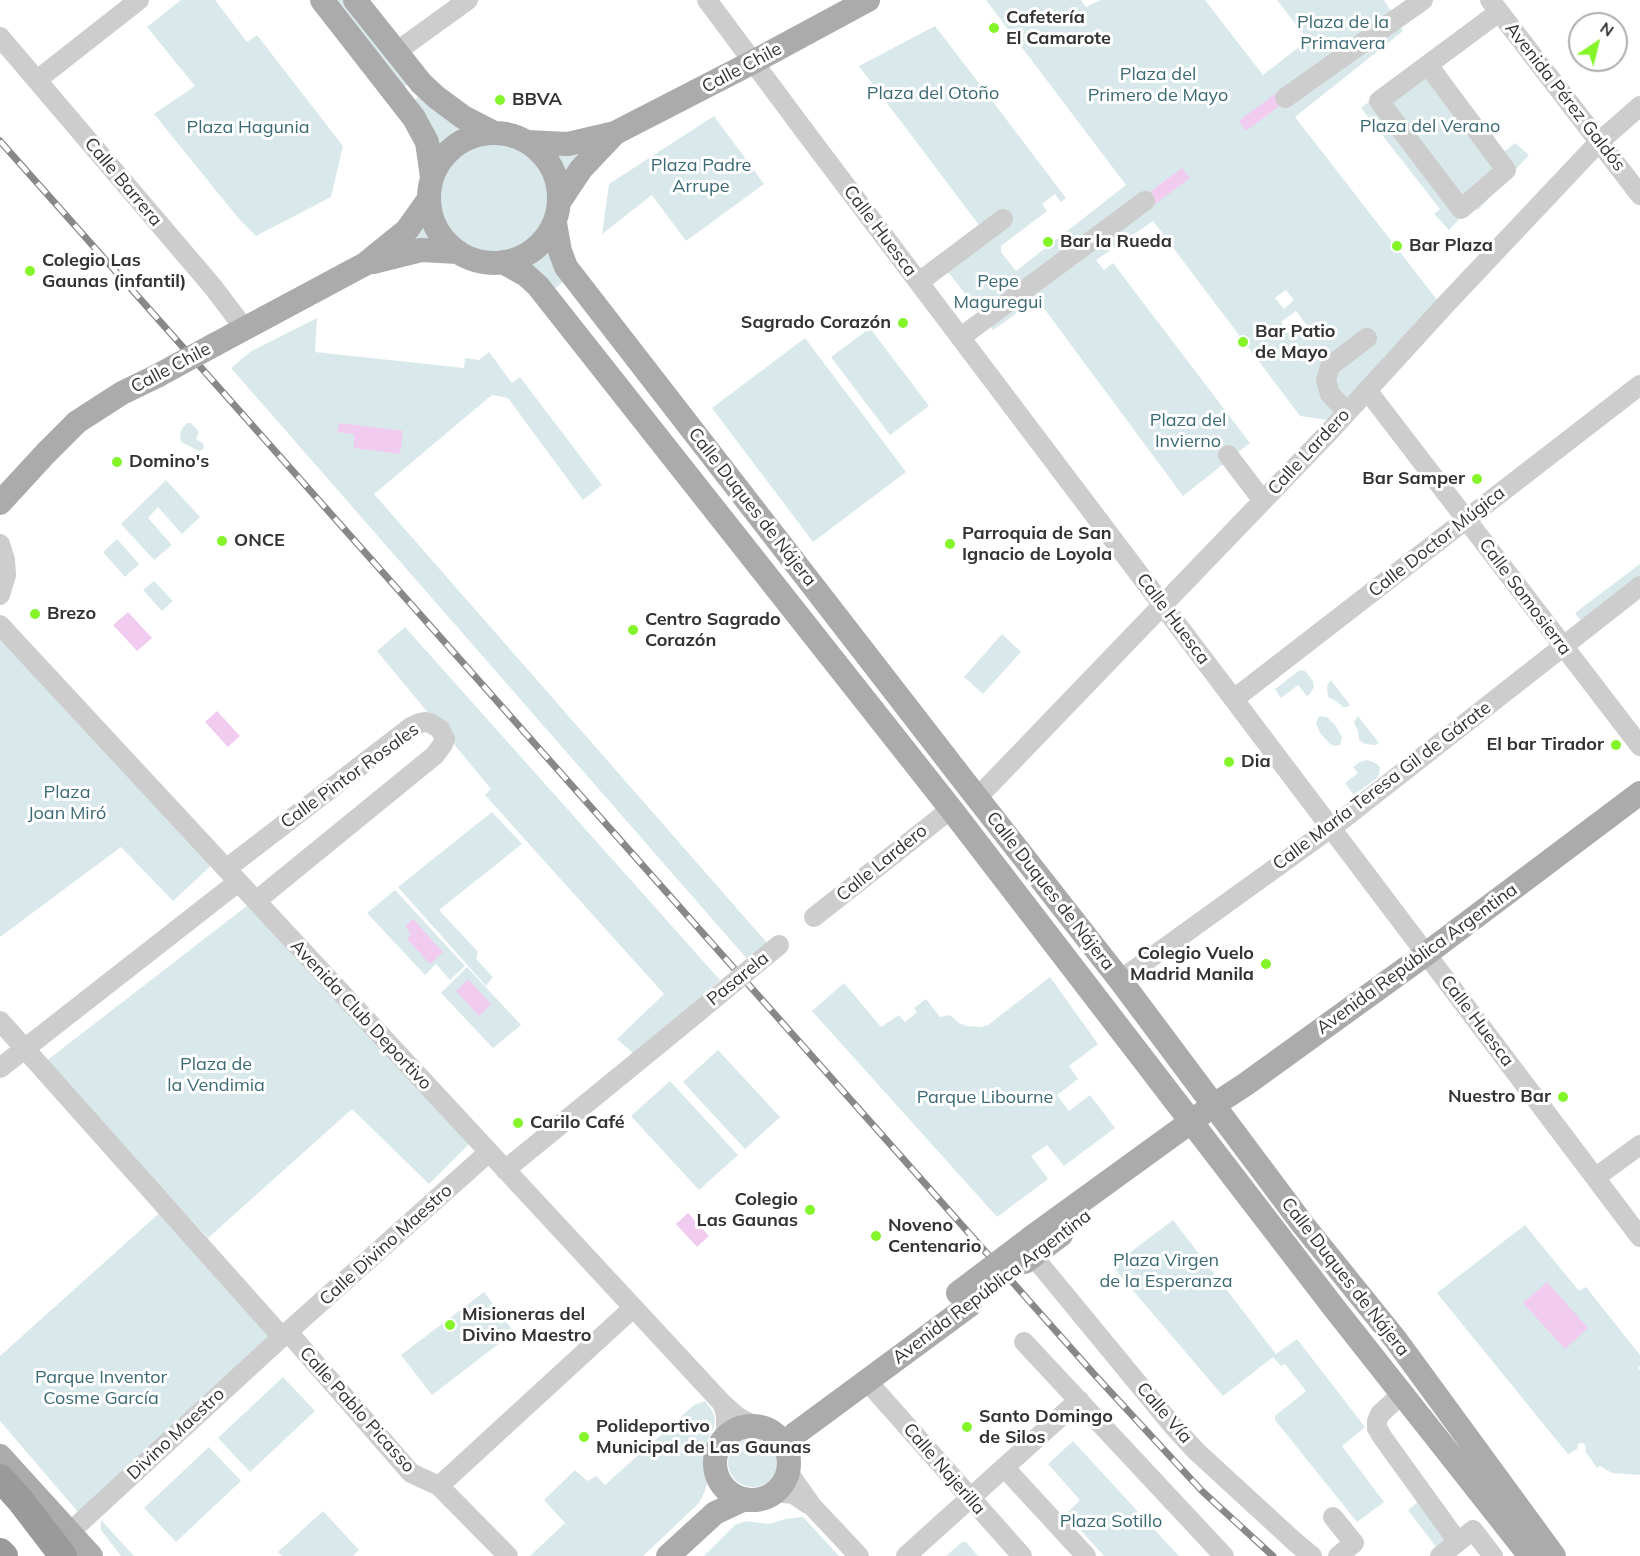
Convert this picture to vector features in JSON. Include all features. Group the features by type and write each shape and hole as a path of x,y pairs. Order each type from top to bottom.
{"highway":[{"path":"0,1478 67,1544"},
{"path":"0,1506 43,1556"},
{"path":"0,1552 4,1556"}],"main road":[{"path":"322,0 414,118 427,142 432,219 449,245 478,261 493,263 521,258 546,237 557,213 558,185 554,171 542,153 512,135 494,133 472,136 457,144 440,162 430,188"},
{"path":"355,0 396,52 436,97 463,117 494,133"},
{"name":"Calle Chile","path":"527,142 568,144 615,133 868,0"},
{"name":"Calle Chile","path":"557,213 581,169 615,133"},
{"name":"Calle Chile","path":"0,503 77,422 122,393 365,264 406,230 430,188"},
{"name":"Calle Duques de Nájera","path":"557,213 560,250 566,267 1120,980 1304,1226 1396,1340 1554,1556"},
{"name":"Calle Chile","path":"365,264 421,250 458,252"},
{"name":"Calle Duques de Nájera","path":"503,262 526,275 538,286 951,809 1328,1300 1530,1556"},
{"name":"Avenida República Argentina","path":"772,1435 1030,1252 1214,1105 1426,954 1640,793"},
{"name":"Avenida República Argentina","path":"772,1435 795,1434 867,1381 964,1299"},
{"path":"746,1426 772,1435 789,1460 788,1472 783,1483 775,1492 764,1498 752,1500 729,1492 721,1483 716,1472 715,1460 724,1438 746,1426"},
{"path":"0,1456 67,1544 92,1556"},
{"path":"707,1520 719,1499 721,1483"},
{"path":"668,1556 715,1513 746,1499"}],"street":[{"path":"37,80 139,0"},
{"path":"396,52 468,0"},
{"name":"Calle Huesca","path":"707,0 1640,1237"},
{"path":"1285,98 1423,0"},
{"path":"1428,65 1506,170 1461,209 1379,101 1428,65 1495,6"},
{"name":"Avenida Pérez Galdós","path":"1495,6 1640,195"},
{"name":"Calle Barrera","path":"0,37 213,287 244,328"},
{"path":"1393,91 1400,111 1430,149"},
{"name":"Calle Lardero","path":"977,798 1263,501 1599,142 1640,106"},
{"path":"961,337 1145,201"},
{"path":"919,282 1003,219"},
{"path":"1347,412 1330,394 1326,381 1330,366 1367,338"},
{"name":"Calle Doctor Múgica","path":"1234,699 1640,385"},
{"name":"Calle Somosierra","path":"1367,390 1640,746"},
{"path":"1228,455 1263,501"},
{"path":"0,544 5,560 6,575 0,595"},
{"name":"Calle María Teresa Gil de Gárate","path":"1120,980 1331,828 1640,586"},
{"name":"Avenida Club Deportivo","path":"0,625 723,1404 738,1417 772,1435"},
{"name":"Calle Pintor Rosales","path":"0,1068 410,728 425,722 440,729 444,739 435,755 256,901"},
{"name":"Calle Lardero","path":"814,917 951,809"},
{"name":"Pasarela","path":"505,1170 779,945"},
{"path":"0,1021 285,1335"},
{"path":"1596,1177 1640,1145"},
{"name":"Calle Divino Maestro","path":"285,1335 489,1152"},
{"name":"Calle Vía","path":"1030,1252 1173,1426 1196,1450 1312,1556"},
{"path":"439,1486 633,1308"},
{"name":"Calle Pablo Picasso","path":"285,1335 411,1473 439,1486 508,1556"},
{"name":"Divino Maestro","path":"67,1544 285,1335"},
{"path":"1024,1342 1224,1556"},
{"name":"Calle Najerilla","path":"867,1381 1022,1556"},
{"path":"1402,1394 1380,1414 1377,1428 1466,1536 1493,1556"},
{"path":"906,1556 1079,1400"},
{"path":"723,1404 726,1416 724,1438"},
{"path":"1005,1467 1086,1556"},
{"path":"788,1472 812,1506 859,1556"},
{"path":"775,1492 793,1494 812,1506"},
{"path":"1332,1517 1354,1544 1338,1556"},
{"path":"1440,1556 1466,1536"}],"green space":[{"name":"Plaza Hagunia","path":"181,0 215,0 247,42 257,35 343,146 331,197 256,236 239,219 154,114 195,86 147,27"},
{"path":"332,0 348,0 412,81 402,89"},
{"path":"986,0 1081,0 1086,7 1101,0 1205,0 1263,75 1308,40 1277,0 1384,0 1403,31 1295,117 1438,301 1328,420 1300,416 1153,221 1096,260 1104,270 1113,263 1250,443 1183,496 1037,299 993,330 939,260 982,229 859,66 935,26 965,65 1066,198 1061,202 1055,194 1042,204 1047,211 1001,246 1001,252 1016,271 1126,185","holes":["1286,290 1294,300 1284,309 1275,298","1296,311 1308,327 1293,339 1281,322"]},
{"name":"Plaza del Verano","path":"1425,59 1504,152 1515,143 1529,155 1478,210 1472,206 1449,230 1434,214 1440,209 1361,108"},
{"path":"422,94 454,125 472,132 464,132 453,137 436,155 413,101"},
{"name":"Plaza Padre Arrupe","path":"714,116 764,184 686,241 652,195 602,234 609,184"},
{"path":"495,144 516,148 534,160 546,178 550,199 546,220 534,238 516,250 495,254 474,250 456,238 444,220 440,199 444,178 456,160 474,148"},
{"path":"595,146 565,177 563,167 549,149"},
{"path":"426,218 428,226 440,244 402,249"},
{"path":"549,248 567,279 552,291 518,264 541,255"},
{"path":"317,318 315,352 464,368 465,358 479,360 489,352 512,383 520,377 602,485 583,500 508,398 492,395 374,494 768,944 748,960 231,368 250,352"},
{"path":"870,328 929,406 890,435 831,357"},
{"path":"805,338 906,472 813,542 712,408"},
{"path":"187,423 191,423 199,432 196,439 203,443 202,450 199,451 181,442 181,430"},
{"path":"166,480 200,517 182,534 158,507 148,518 172,545 154,560 121,524"},
{"path":"117,539 139,564 125,577 103,552"},
{"path":"1640,564 1640,593 1589,631 1575,613"},
{"path":"154,581 173,601 162,611 143,590"},
{"path":"405,627 720,980 635,1055 617,1039 664,994 485,795 491,789 377,651"},
{"path":"1002,634 1021,652 983,694 964,677"},
{"name":"Plaza Joan Miró","path":"0,636 215,862 173,901 121,847 0,937"},
{"path":"1300,670 1305,671 1313,681 1314,687 1310,694 1307,696 1298,685 1281,698 1275,689"},
{"path":"1331,680 1350,705 1343,707 1328,697 1327,686"},
{"path":"1319,716 1327,717 1336,726 1342,738 1340,745 1330,744 1320,733 1316,723"},
{"path":"1358,716 1379,743 1365,744 1359,740 1354,722"},
{"path":"1366,760 1380,767 1379,774 1354,795 1345,783 1358,773 1353,767"},
{"path":"492,812 522,844 439,910 478,952 476,959 493,977 486,986 398,887"},
{"path":"395,890 465,966 450,980 436,964 425,975 367,913"},
{"name":"Plaza de la Vendimia","path":"248,905 469,1144 429,1184 352,1109 208,1238 45,1062"},
{"path":"467,967 521,1025 493,1048 441,993"},
{"name":"Parque Libourne","path":"1050,977 1098,1044 1069,1066 1078,1079 1057,1095 1069,1111 1090,1095 1115,1128 1064,1166 1047,1145 1031,1156 1048,1179 997,1217 812,1011 844,983 881,1027 899,1015 905,1022 917,1012 914,1008 926,999 940,1017 950,1015 966,1026 981,1027 988,1025"},
{"path":"718,1050 780,1117 745,1149 683,1082"},
{"path":"670,1081 738,1155 699,1190 631,1116"},
{"name":"Parque Inventor Cosme García","path":"166,1207 287,1341 90,1526 0,1421 0,1356"},
{"name":"Plaza Virgen de la Esperanza","path":"1173,1220 1276,1354 1297,1339 1365,1427 1342,1446 1384,1502 1357,1522 1275,1420 1275,1416 1306,1391 1285,1364 1281,1366 1273,1357 1223,1396 1112,1266"},
{"path":"1525,1225 1579,1291 1586,1287 1640,1355 1638,1368 1640,1370 1640,1475 1612,1473 1600,1466 1597,1468 1585,1451 1586,1446 1583,1443 1578,1444 1577,1449 1569,1454 1567,1453 1437,1293"},
{"path":"484,1292 514,1332 432,1395 401,1355"},
{"path":"283,1377 315,1411 250,1472 218,1438"},
{"path":"705,1401 715,1419 714,1427 704,1449 707,1484 704,1493 699,1503 643,1556 530,1556 565,1523 544,1500 575,1470 587,1481 596,1476 605,1485 694,1405"},
{"path":"753,1437 762,1439 773,1448 778,1462 776,1471 767,1482 753,1487 744,1485 733,1476 728,1462 730,1453 739,1442"},
{"name":"Plaza Sotillo","path":"1073,1441 1179,1556 1104,1556 1066,1514 1080,1500 1048,1464"},
{"path":"209,1447 241,1481 176,1542 144,1508"},
{"path":"1420,1500 1448,1538 1436,1547 1408,1510"},
{"path":"323,1511 359,1550 353,1556 282,1556 278,1552"},
{"path":"803,1517 839,1556 704,1556 735,1525 746,1521 769,1524"},
{"path":"101,1520 134,1556 121,1556 101,1530"},
{"path":"962,1542 966,1542 978,1556 946,1556"}],"shaded area":[{"path":"1275,94 1282,104 1246,131 1239,121"},
{"path":"1182,168 1190,178 1154,205 1147,194"},
{"path":"339,423 403,431 400,454 354,448 354,434 337,432"},
{"path":"128,612 152,638 137,651 113,625"},
{"path":"217,711 240,736 228,747 205,722"},
{"path":"413,919 443,952 430,964 407,939 411,934 405,926"},
{"path":"468,979 491,1004 479,1016 456,991"},
{"path":"688,1213 709,1236 697,1247 676,1224"},
{"path":"1547,1282 1588,1328 1565,1349 1523,1303"}],"railway":[{"path":"0,141 1094,1374 1202,1491 1273,1556"}],"place":[{"name":"Cafetería El Camarote","path":"994,28"},
{"name":"BBVA","path":"500,100"},
{"name":"Bar la Rueda","path":"1048,242"},
{"name":"Bar Plaza","path":"1397,246"},
{"name":"Colegio Las Gaunas (infantil)","path":"30,271"},
{"name":"Sagrado Corazón","path":"903,323"},
{"name":"Bar Patio de Mayo","path":"1243,342"},
{"name":"Domino's","path":"117,462"},
{"name":"Bar Samper","path":"1477,479"},
{"name":"ONCE","path":"222,541"},
{"name":"Parroquia de San Ignacio de Loyola","path":"950,544"},
{"name":"Brezo","path":"35,614"},
{"name":"Centro Sagrado Corazón","path":"633,630"},
{"name":"El bar Tirador","path":"1616,745"},
{"name":"Dia","path":"1229,762"},
{"name":"Colegio Vuelo Madrid Manila","path":"1266,964"},
{"name":"Nuestro Bar","path":"1563,1097"},
{"name":"Carilo Café","path":"518,1123"},
{"name":"Colegio Las Gaunas","path":"810,1210"},
{"name":"Noveno Centenario","path":"876,1236"},
{"name":"Misioneras del Divino Maestro","path":"450,1325"},
{"name":"Santo Domingo de Silos","path":"967,1427"},
{"name":"Polideportivo Municipal de Las Gaunas","path":"584,1437"}],"park label":[{"name":"Plaza de la Primavera","path":"1343,33"},
{"name":"Plaza del Primero de Mayo","path":"1158,85"},
{"name":"Plaza del Otoño","path":"933,94"},
{"name":"Pepe Maguregui","path":"998,292"},
{"name":"Plaza del Invierno","path":"1188,431"}]}
